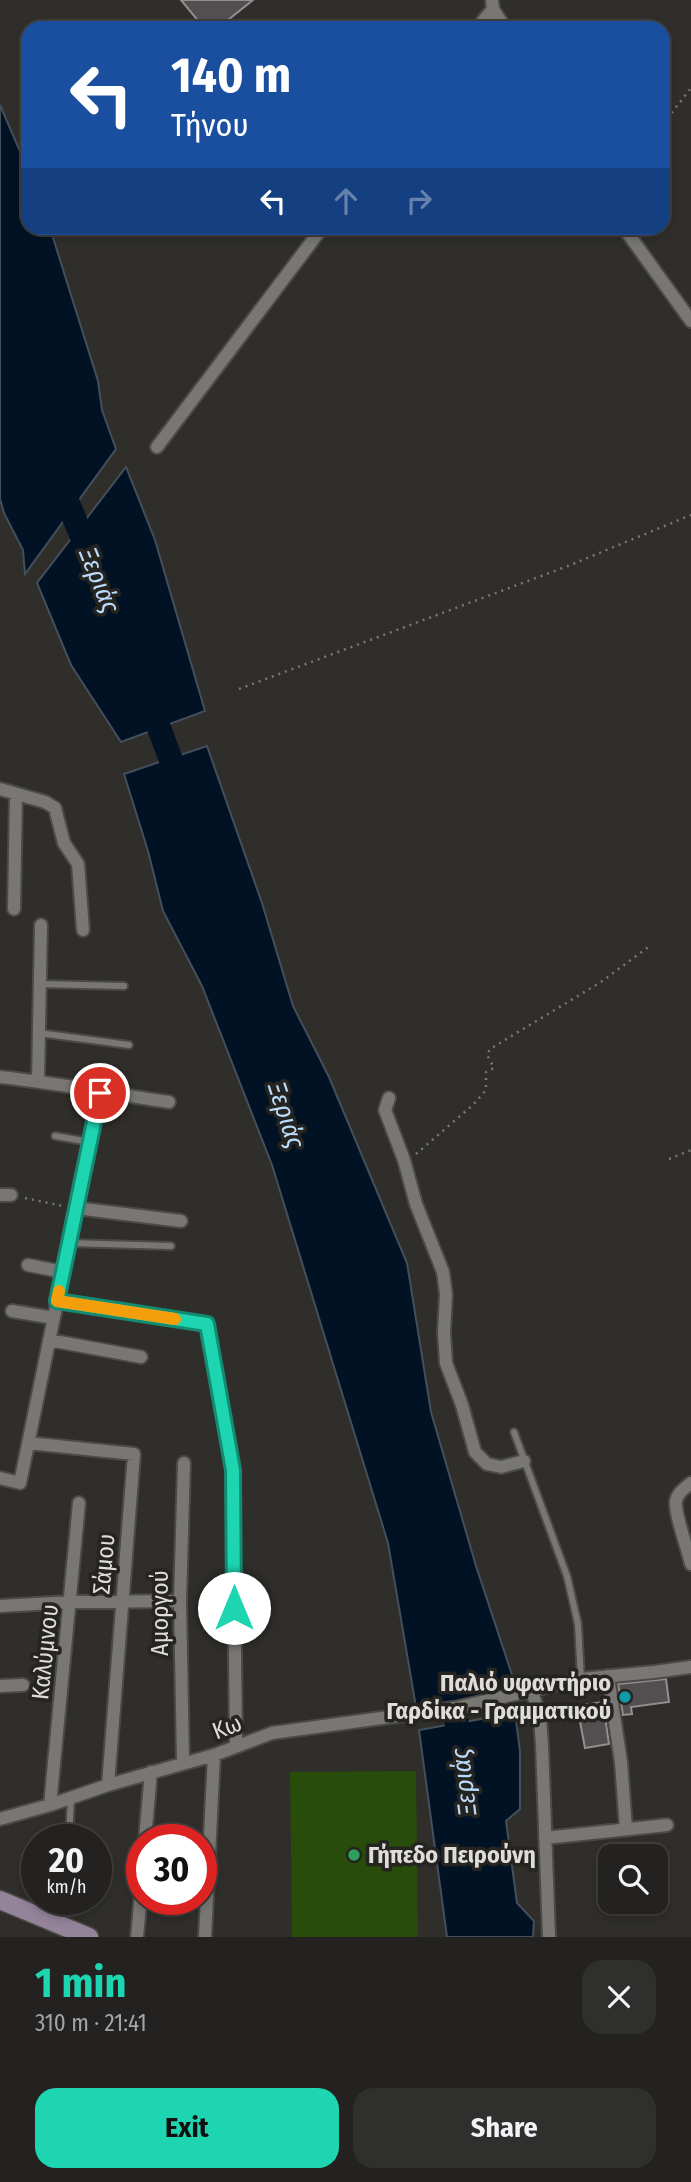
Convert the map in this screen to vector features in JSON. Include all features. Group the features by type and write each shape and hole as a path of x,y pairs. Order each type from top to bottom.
{"street":[{"path":"481,21 492,4 501,21"},
{"path":"157,447 317,235"},
{"path":"629,235 691,321"},
{"path":"0,789 45,802 55,808 64,843 78,864 83,930"},
{"path":"13,909 16,794"},
{"path":"38,1081 41,925"},
{"path":"0,1077 169,1102"},
{"path":"0,1478 20,1483 100,1093"},
{"path":"389,1098 385,1110 405,1163 416,1204 443,1272 446,1294 446,1363 462,1405 475,1452 487,1464 501,1467 524,1461"},
{"path":"76,1208 181,1221"},
{"path":"28,1265 63,1272"},
{"path":"57,1301 207,1324 233,1470 236,1746"},
{"path":"12,1311 54,1318"},
{"path":"49,1340 141,1357"},
{"name":"Σάμου","path":"28,1443 134,1454 108,1785"},
{"name":"Αμοργού","path":"183,1762 180,1601 184,1463"},
{"path":"691,1483 680,1491 676,1501 691,1564"},
{"name":"Καλύμνου","path":"50,1805 79,1503"},
{"path":"0,1606 180,1601"},
{"name":"Κω","path":"0,1819 183,1762 214,1755 272,1733 476,1705 582,1679 691,1667"},
{"path":"608,1676 621,1762 626,1829"},
{"path":"0,1686 23,1685"},
{"path":"532,1691 541,1731 549,1937"},
{"path":"205,1937 214,1755"},
{"path":"146,1824 151,1772"},
{"path":"545,1838 667,1825"},
{"path":"0,1900 89,1937"},
{"path":"137,1937 139,1915"}],"lane":[{"path":"40,984 124,986"},
{"path":"39,1032 128,1045"},
{"path":"55,1136 90,1142"},
{"path":"69,1243 171,1246"},
{"path":"514,1432 567,1576 578,1624 582,1679"},
{"path":"70,1824 71,1798"}],"path":[{"path":"670,115 691,88"},
{"path":"239,689 568,566 691,515"},
{"path":"405,1163 474,1104 486,1090 486,1072 494,1068 487,1055 490,1049 601,982 651,945"},
{"path":"669,1159 691,1150"},
{"path":"6,1195 76,1208"}],"green space":[{"name":"Γήπεδο Πειρούνη","path":"416,1771 418,1937 292,1937 290,1772"}],"water":[{"path":"0,105 21,154 21,235 52,235 98,381 102,410 116,449 25,574 23,550 4,513 0,499"},
{"path":"126,467 155,540 205,711 121,742 71,665 37,583"},
{"path":"207,746 262,903 293,1006 329,1077 407,1263 431,1412 476,1566 516,1687 482,1698 416,1707 388,1543 272,1165 202,986 163,911 124,774"},
{"path":"515,1713 520,1751 520,1809 506,1821 517,1903 534,1921 533,1937 447,1937 419,1730"}],"building":[{"path":"181,0 253,0 227,21 198,21"},
{"path":"666,1679 669,1702 631,1707 632,1714 623,1715 618,1684"},
{"path":"603,1702 609,1744 585,1748 577,1706"}],"waterway":[{"name":"Ξεριάς","path":"59,482 91,558"},
{"name":"Ξεριάς","path":"148,699 182,789"},
{"name":"Ξεριάς","path":"452,1680 460,1755"}],"slow traffic":[{"path":"59,1291 57,1301 175,1319"}],"place":[{"name":"Παλιό υφαντήριο Γαρδίκα - Γραμματικού","path":"625,1697"},
{"name":"Γήπεδο Πειρούνη","path":"354,1855"}],"route":[{"path":"100,1093 57,1301 207,1324 233,1470 234,1608"}]}
